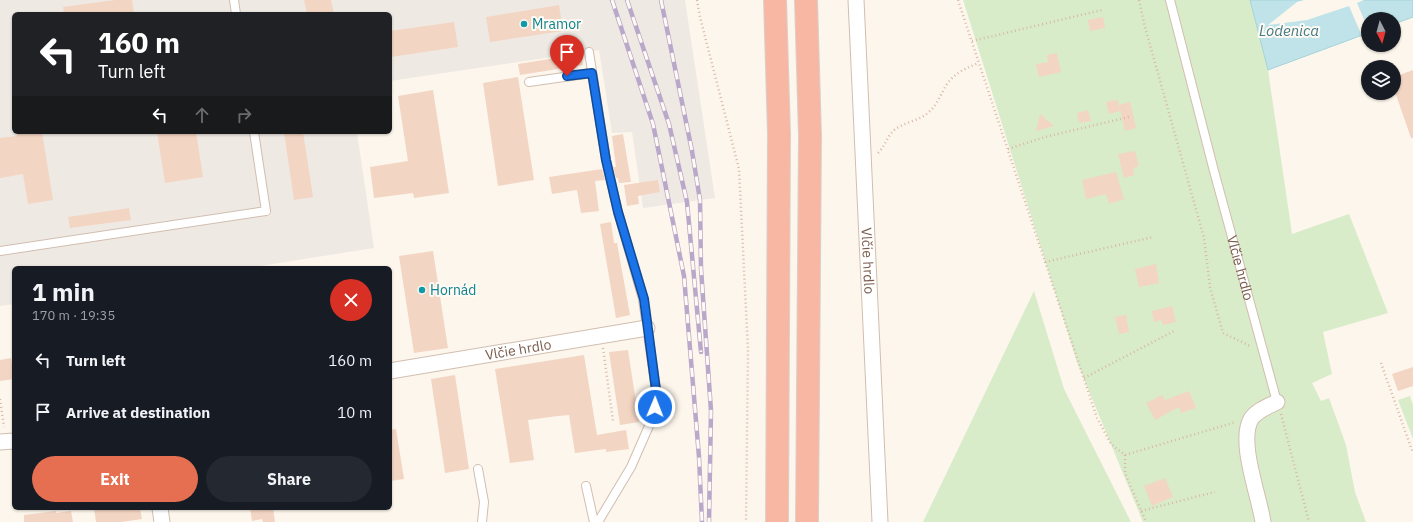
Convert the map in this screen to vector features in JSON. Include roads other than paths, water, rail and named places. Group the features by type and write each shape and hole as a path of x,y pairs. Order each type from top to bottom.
{"highway":[{"path":"775,0 779,134 777,522"},
{"path":"806,0 810,136 807,522"}],"street":[{"name":"Vlčie hrdlo","path":"856,0 880,522"},
{"name":"Vlčie hrdlo","path":"392,371 648,328"},
{"path":"1264,522 1247,447 1246,431 1252,418 1258,411 1278,402"},
{"path":"160,510 162,522"}],"lane":[{"path":"234,0 236,12"},
{"name":"Vlčie hrdlo","path":"1170,0 1263,352 1278,402"},
{"path":"589,52 606,160 618,212 644,299 656,390 655,407 652,419 631,467 598,522"},
{"path":"529,82 592,73"},
{"path":"0,251 266,211 254,134"},
{"path":"478,469 484,502 482,522"},
{"path":"586,486 594,522"}],"water":[{"name":"Lodenica","path":"1250,0 1413,0 1413,17 1401,21 1401,12 1361,12 1361,36 1268,70"}],"railway":[{"path":"612,0 653,124 684,276 699,457 702,522"},
{"path":"627,0 669,124 687,202 701,352"},
{"path":"661,0 692,151 700,200 701,269 711,411 709,522"}],"place":[{"name":"Mramor","path":"524,24"},
{"name":"Hornád","path":"422,290"}]}
